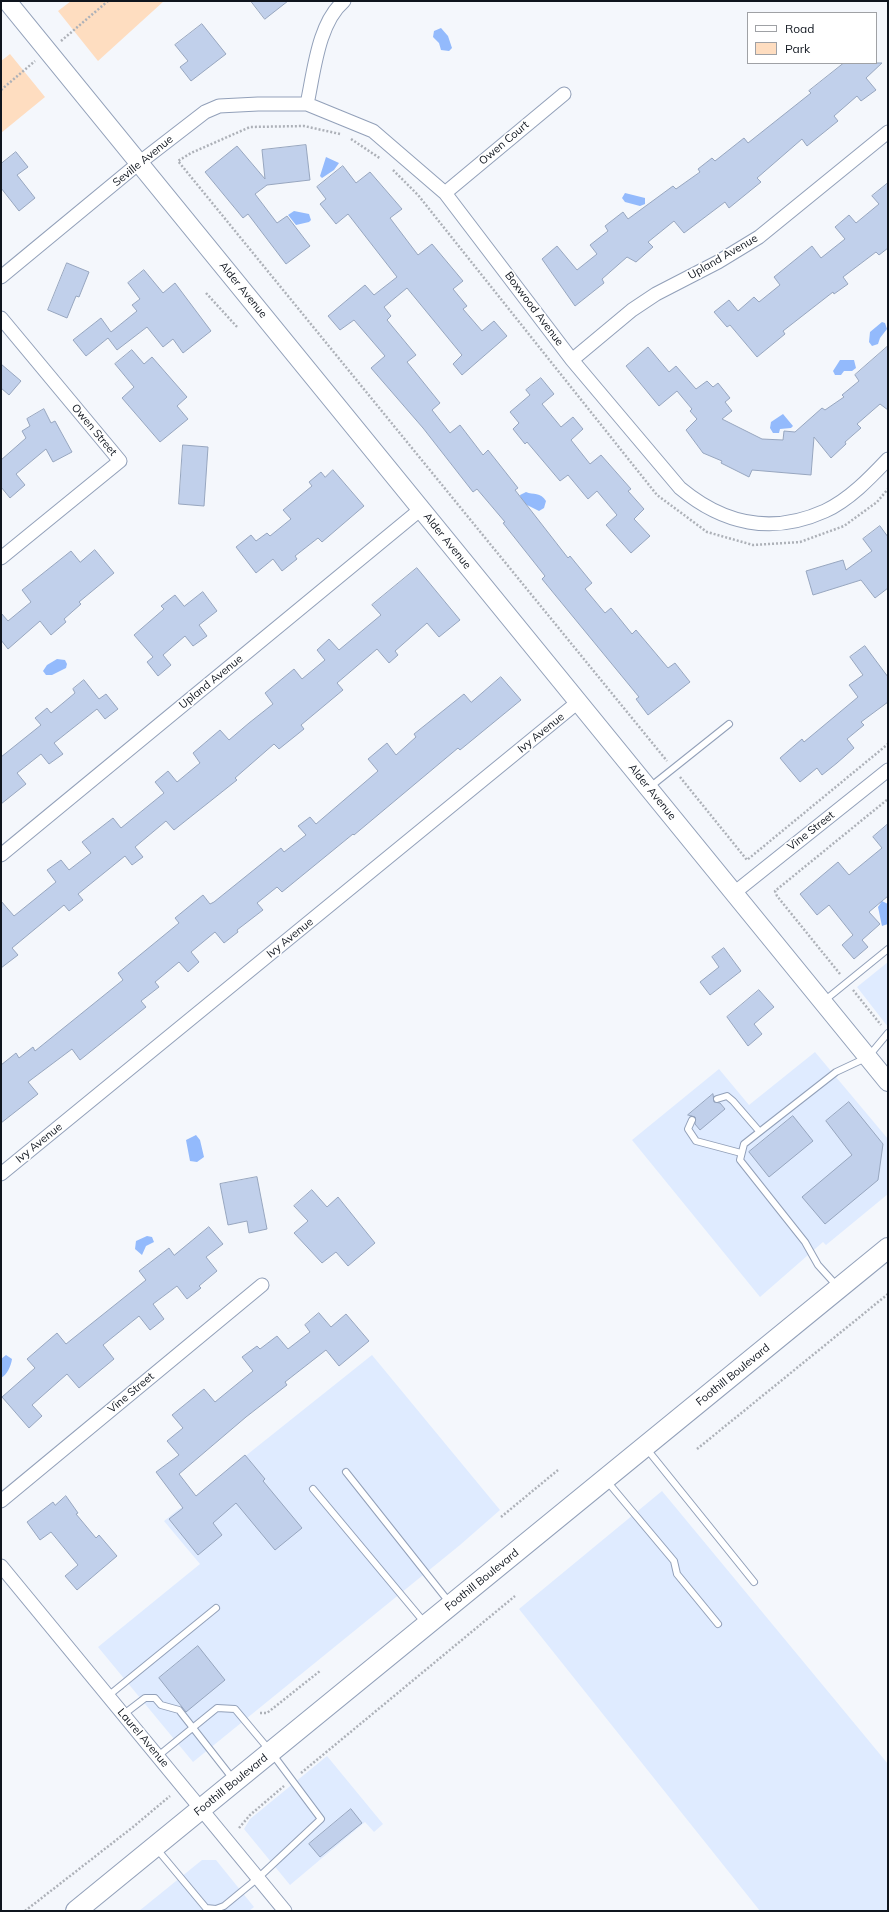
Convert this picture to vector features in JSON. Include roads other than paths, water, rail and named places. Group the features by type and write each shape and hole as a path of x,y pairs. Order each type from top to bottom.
{"main road":[{"name":"Alder Avenue","path":"7,1 888,1082"},
{"name":"Foothill Boulevard","path":"76,1911 888,1248"}],"street":[{"path":"308,104 318,46 335,8 344,1"},
{"name":"Owen Court","path":"445,193 564,94"},
{"name":"Seville Avenue","path":"1,277 139,163 205,112 219,106 308,104"},
{"name":"Boxwood Avenue","path":"308,104 373,131 445,193 572,360 680,488 696,502 717,513 752,524 791,522 825,511 851,495 888,459"},
{"name":"Upland Avenue","path":"572,360 632,310 656,294 718,262 759,237 888,132"},
{"name":"Owen Street","path":"1,318 120,461 1,558"},
{"name":"Upland Avenue","path":"1,855 421,509"},
{"name":"Ivy Avenue","path":"1,1174 578,702"},
{"name":"Vine Street","path":"734,892 888,770"},
{"name":"Vine Street","path":"1,1500 262,1285"},
{"name":"Laurel Avenue","path":"1,1566 285,1911"}],"lane":[{"path":"648,788 729,724"},
{"path":"823,1002 888,949"},
{"path":"839,1288 818,1265 805,1242 740,1160 741,1153 744,1144 836,1072 868,1057 888,1034"},
{"path":"717,1099 727,1096 734,1101 760,1132"},
{"path":"692,1120 688,1129 696,1142 741,1153"},
{"path":"645,1447 754,1582"},
{"path":"346,1472 452,1605"},
{"path":"605,1479 674,1561 677,1574 718,1624"},
{"path":"313,1490 427,1625"},
{"path":"108,1696 216,1608"},
{"path":"124,1714 145,1698 155,1698 161,1706 179,1710 236,1781"},
{"path":"155,1847 206,1908 216,1909 224,1906 258,1878 321,1819 271,1752 235,1709 217,1708 158,1756"}],"water":[{"path":"441,28 448,36 452,48 449,51 441,50 439,43 433,37 434,31"},
{"path":"326,157 339,163 334,170 322,178 320,176"},
{"path":"625,193 645,198 645,204 640,206 625,202 622,198"},
{"path":"294,211 309,214 311,220 309,222 296,225 288,215"},
{"path":"882,322 885,323 887,329 880,338 878,344 872,346 869,342 870,332"},
{"path":"840,360 854,360 856,368 852,371 844,371 841,375 835,375 833,371"},
{"path":"783,414 793,426 791,428 780,429 779,433 773,433 770,428 771,422"},
{"path":"526,492 542,496 546,501 544,508 539,511 521,502 520,495"},
{"path":"57,659 65,660 67,664 66,668 52,675 46,675 43,671 47,665"},
{"path":"882,901 888,904 888,924 882,926 878,907"},
{"path":"196,1135 200,1140 204,1157 197,1162 190,1161 186,1140"},
{"path":"147,1236 152,1237 154,1242 146,1246 142,1255 135,1249 136,1241"},
{"path":"6,1355 12,1359 7,1373 1,1378 1,1359"}]}
